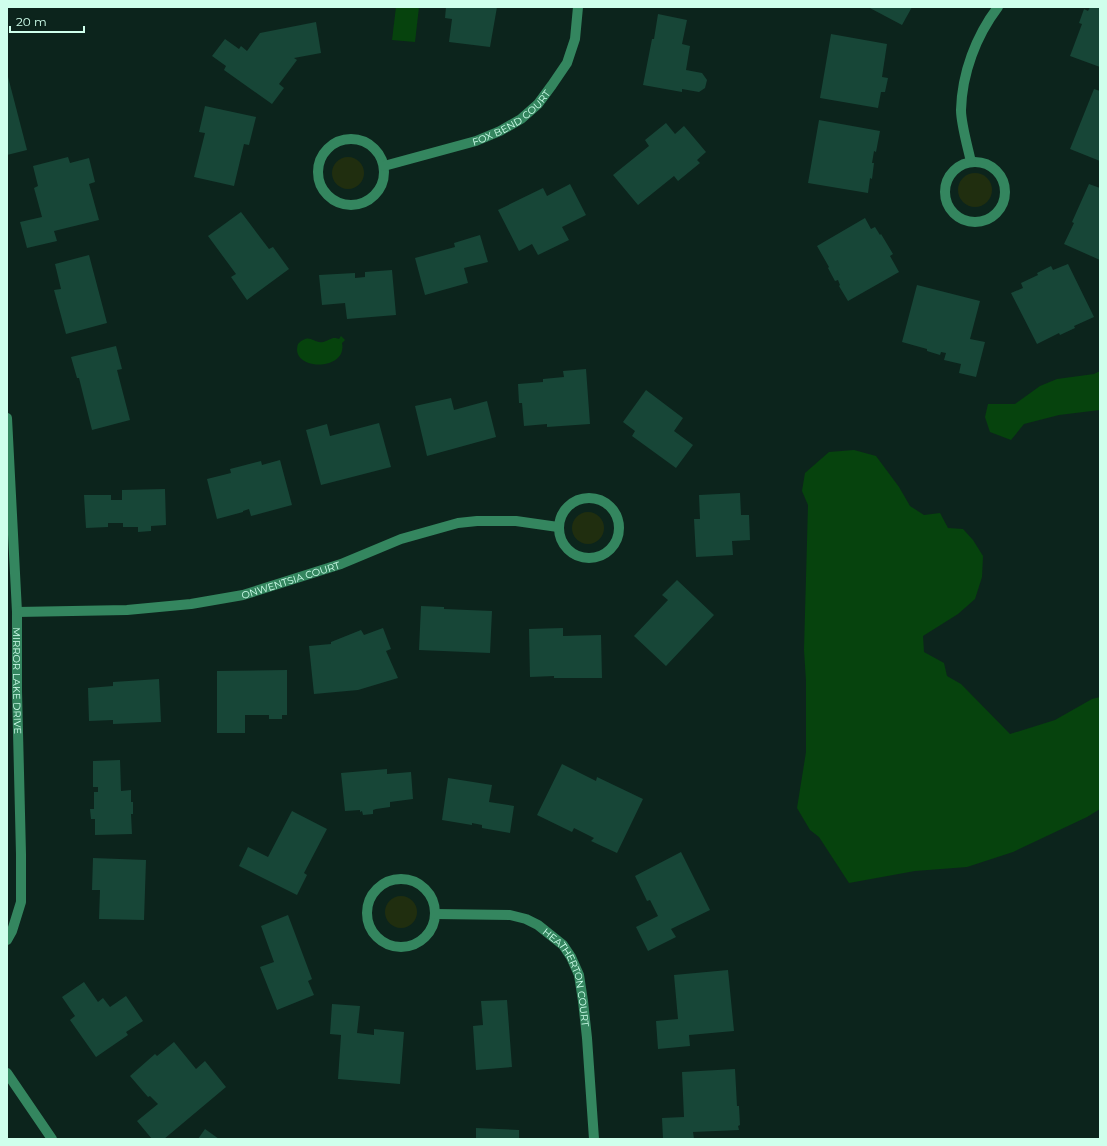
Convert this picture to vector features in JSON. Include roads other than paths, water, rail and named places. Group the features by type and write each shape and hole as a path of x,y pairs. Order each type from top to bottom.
{"street":[{"name":"FOX BEND COURT","path":"384,166 476,141 500,131 521,119 538,104 552,86 567,62 575,38 578,7"},
{"path":"971,162 961,111 965,82 972,56 979,39 998,7"},
{"path":"350,139 362,141 372,146 380,155 384,166 384,178 381,189 374,198 364,204 352,206 340,204 330,198 323,190 318,179 318,167 322,156 329,148 339,141 350,139"},
{"path":"971,162 981,162 991,166 999,173 1004,183 1006,193 1004,203 998,212 990,219 980,222 969,222 959,218 951,211 946,202 945,192 947,181 953,172 961,165 971,162"},
{"name":"MIRROR LAKE DRIVE","path":"7,418 17,612 17,691 21,854 21,902 12,930 7,940"},
{"path":"584,497 595,498 605,502 613,509 618,519 619,529 617,540 603,555 593,558 582,558 572,554 564,546 559,537 558,527 560,516 566,507 574,501 584,497"},
{"name":"ONWENTSIA COURT","path":"17,612 127,610 191,604 243,595 341,564 401,539 458,523 477,521 516,521 558,527"},
{"path":"396,880 408,880 419,884 427,892 433,903 435,914 432,926 426,936 417,943 406,947 394,946 383,942 374,934 369,924 367,912 369,901 375,891 385,884 396,880"},
{"name":"HEATHERTON COURT","path":"435,914 510,915 538,925 563,945 571,957 579,975 587,1038 594,1139"},
{"path":"7,1072 52,1139"}]}
